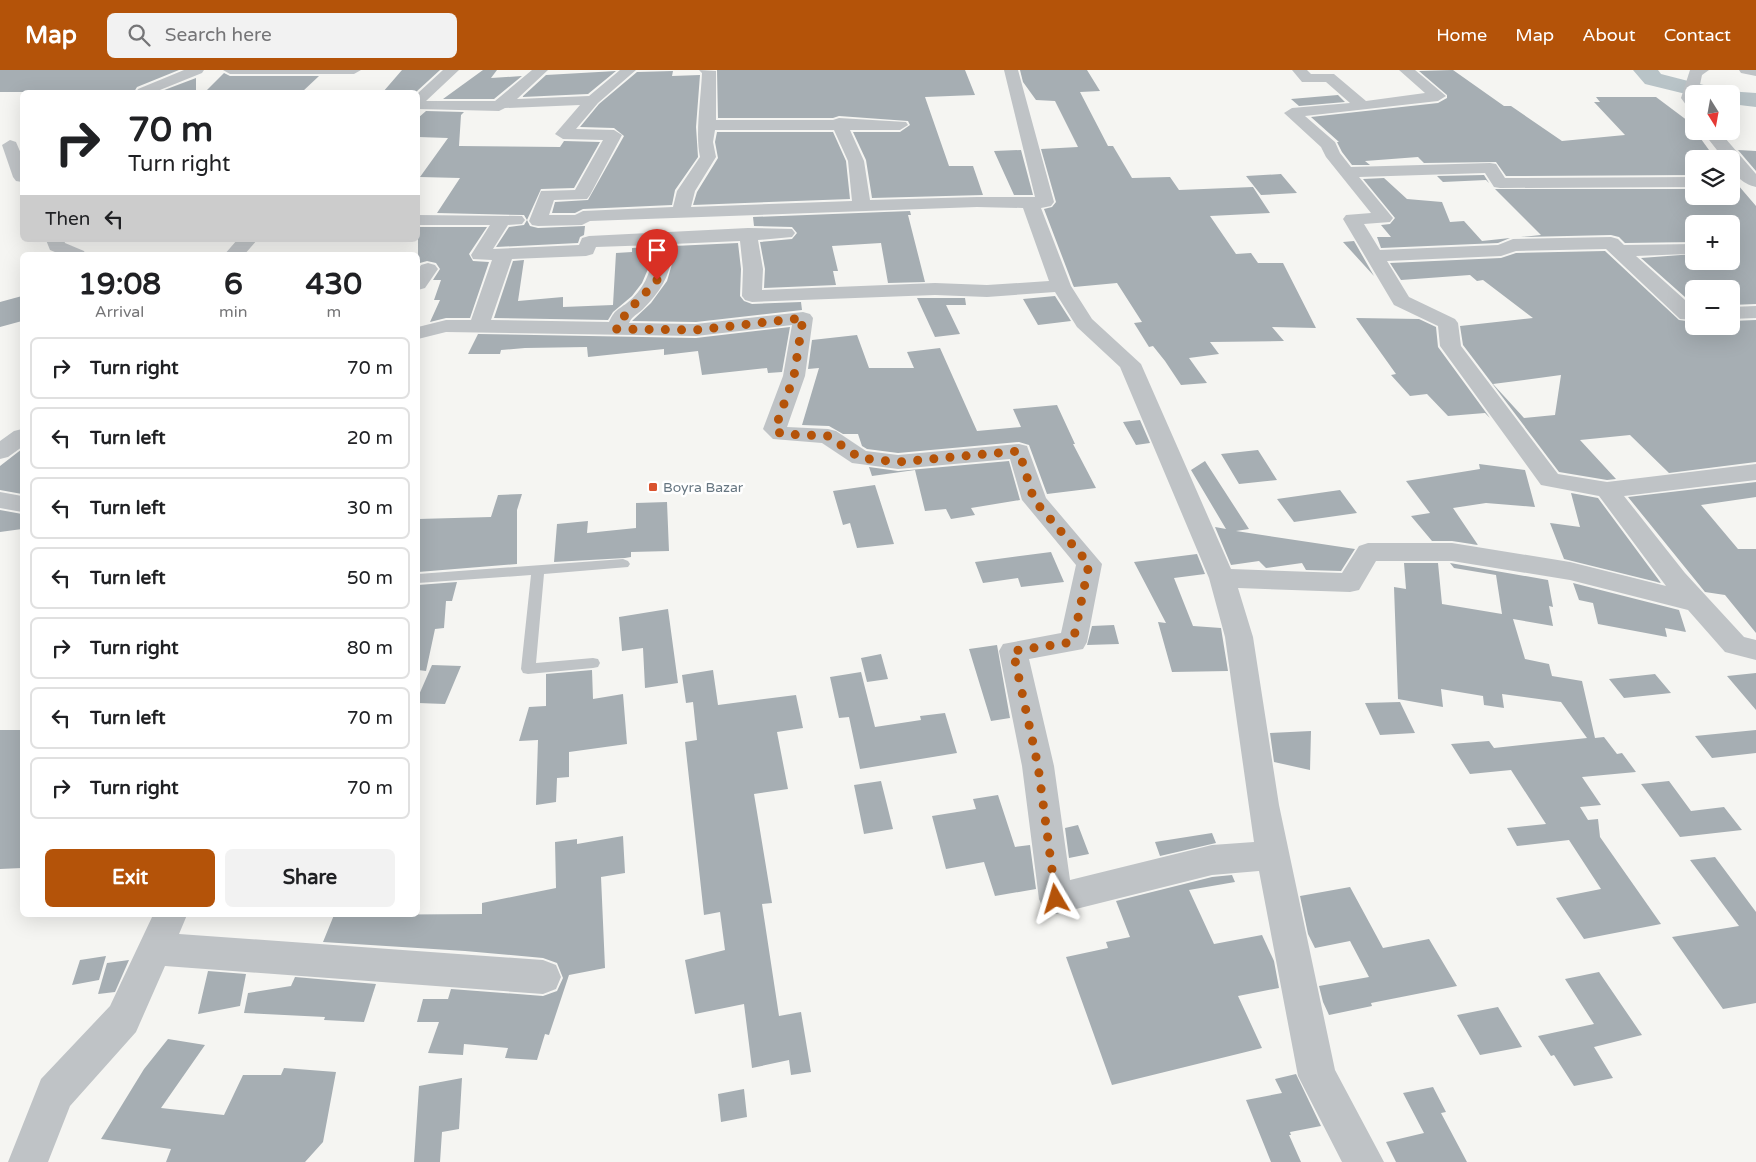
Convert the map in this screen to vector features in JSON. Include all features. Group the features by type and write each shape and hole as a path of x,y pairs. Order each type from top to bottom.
{"street":[{"path":"149,90 196,70"},
{"path":"230,70 354,70"},
{"path":"420,98 452,70"},
{"path":"501,104 542,70"},
{"path":"538,220 547,195 581,195 614,135 563,134 593,100 628,70"},
{"path":"682,213 686,191 708,157 705,142 708,125 709,70 706,70"},
{"path":"420,220 582,220 583,216 977,202 1045,202 1011,70"},
{"path":"1299,70 1307,78 1329,78 1363,106"},
{"path":"1406,70 1438,96 1292,113 1329,145 1332,154 1384,218 1352,219 1400,301 1448,323 1452,346 1550,480 1607,490 1756,472"},
{"path":"1746,70 1756,72"},
{"path":"1695,85 1698,71"},
{"path":"420,105 499,106 501,104 593,100"},
{"path":"708,125 839,123 900,125"},
{"path":"839,123 856,162 862,207"},
{"path":"1717,140 1744,173 1756,182"},
{"path":"14,144 20,169"},
{"path":"1347,172 1490,168 1500,183 1685,182"},
{"path":"1740,182 1756,182"},
{"path":"1030,203 1061,286 1084,323 1130,364 1222,578 1239,636 1263,805 1317,1076 1364,1162"},
{"path":"502,220 480,255 586,250 589,242 786,233"},
{"path":"748,234 753,269 752,296 935,289 987,291 1061,286"},
{"path":"616,329 624,312 634,307 657,280 663,261 663,238"},
{"path":"55,242 56,246 70,252"},
{"path":"236,252 246,242"},
{"path":"1374,256 1501,250 1513,245 1611,243 1685,313"},
{"path":"1620,251 1685,248"},
{"path":"479,326 504,254"},
{"path":"1740,313 1756,312"},
{"path":"420,332 446,326 696,330 803,318 794,376 775,429 781,434 828,436 860,458 898,462 1019,451 1034,500 1089,564 1073,642 1013,651 1038,766 1056,899 1212,860 1273,855"},
{"path":"0,452 20,437"},
{"path":"1607,490 1676,580 1735,645 1756,650"},
{"path":"0,500 20,504"},
{"path":"1222,578 1350,583 1368,552 1452,552 1570,571 1697,603"},
{"path":"28,1162 56,1093 123,1019 169,917"},
{"path":"154,949 543,977"}],"lane":[{"path":"420,579 623,564"},
{"path":"538,570 528,669 593,663"}],"building":[{"path":"0,70 179,70 137,87 135,90 20,90 20,92 0,92"},
{"path":"402,70 440,70 418,90 385,90"},
{"path":"483,70 497,70 491,78 522,76 494,99 443,99"},
{"path":"717,70 965,70 975,95 925,97 949,166 973,166 983,195 872,198 866,160 853,132 900,132 910,125 908,121 839,116 833,118 718,118"},
{"path":"1020,70 1087,70 1100,91 1080,92 1108,146 1113,146 1132,178 1170,177 1179,190 1253,187 1270,213 1210,216 1236,254 1251,253 1258,263 1283,263 1316,328 1272,327 1284,341 1210,342 1219,354 1189,358 1207,383 1181,385 1153,346 1149,347 1134,323 1142,322 1117,283 1074,287 1044,209 1052,207 1056,202 1041,149 1078,147 1055,101 1036,100 1023,82"},
{"path":"1453,70 1504,106 1511,106 1562,141 1625,135 1594,102 1600,102 1596,97 1656,97 1685,119 1685,140 1702,140 1709,150 1685,150 1685,175 1506,176 1496,162 1424,163 1418,157 1365,161 1370,165 1352,165 1342,152 1337,142 1339,142 1311,117 1438,103 1447,98 1447,95 1419,71"},
{"path":"616,71 588,94 522,97 546,75"},
{"path":"673,71 672,76 700,75 696,127 698,157 675,190 672,205 583,209 575,213 552,213 555,202 588,200 624,136 614,128 580,127 599,104 637,72"},
{"path":"224,73 230,76 319,76 304,90 207,90"},
{"path":"196,78 196,90 164,90"},
{"path":"1338,95 1345,102 1299,106 1291,99"},
{"path":"426,111 464,112 461,115 459,146 560,147 564,141 600,142 574,188 541,189 527,220 524,215 437,213 460,178 420,177 448,138 420,137 420,116"},
{"path":"717,132 833,132 846,161 850,199 693,205 697,192 718,158 715,142"},
{"path":"1021,150 1033,195 1014,195 994,151"},
{"path":"1740,150 1756,151 1756,171 1740,152"},
{"path":"1281,174 1297,193 1261,195 1246,176"},
{"path":"1484,175 1489,183 1486,180 1443,182 1437,176"},
{"path":"1384,178 1407,199 1442,202 1450,222 1464,221 1482,241 1510,238 1498,243 1381,248 1377,237 1391,237 1381,225 1390,224 1395,218 1363,179"},
{"path":"1740,187 1756,206 1756,304 1740,305 1740,280 1685,280 1685,297 1641,258 1685,255 1685,270 1740,270 1740,215 1685,215 1685,242 1625,243 1619,237 1611,235 1521,237 1541,235 1495,189 1685,189 1685,205 1740,205"},
{"path":"910,211 911,215 908,215 925,282 888,283 881,243 832,246 838,271 833,271 836,285 764,288 765,269 760,242 792,239 797,233 792,227 754,226 753,217"},
{"path":"527,220 530,226 538,228 585,226 584,235 580,237 578,243 496,247 509,227 524,225"},
{"path":"420,227 487,227 469,254 473,261 489,262 470,318 446,318 430,322 440,300 434,300 441,280 433,280 440,269 436,263 427,261 420,263 420,252 418,252"},
{"path":"1354,241 1374,276 1343,242"},
{"path":"738,243 741,269 740,296 744,301 752,304 801,302 802,310 696,322 632,321 651,303 667,281 672,264 674,246"},
{"path":"652,247 648,269 642,283 632,296 613,312 608,320 494,318 513,261 524,260 518,301 563,297 563,307 613,305 616,253 632,252 632,248"},
{"path":"1605,251 1679,320 1685,321 1685,335 1740,335 1740,321 1756,320 1756,462 1669,473 1630,435 1580,440 1616,479 1607,480 1559,472 1463,345 1460,326 1533,318 1483,280 1477,281 1470,275 1401,280 1390,263 1501,258 1516,253","holes":["1561,375 1555,415 1524,418 1493,384"]},
{"path":"1055,296 1071,321 1038,325 1023,299"},
{"path":"20,297 20,322 0,327 0,302"},
{"path":"917,298 965,298 966,305 946,305 960,334 935,337"},
{"path":"1356,318 1419,319 1436,327 1438,347 1490,418 1485,413 1448,416 1427,394 1410,396 1391,375 1396,374"},
{"path":"790,327 782,372 768,373 767,368 702,375 698,351 664,355 664,349 588,357 587,347 525,348 501,350 500,354 468,354 478,334 696,338"},
{"path":"857,335 869,368 914,368 907,352 940,348 977,431 1021,427 1013,409 1057,405 1075,444 1073,444 1096,488 1047,494 1029,445 1019,442 898,453 867,449 862,446 858,434 843,434 829,426 802,425 819,368 808,369 812,340"},
{"path":"1140,420 1150,443 1136,445 1123,422"},
{"path":"1258,450 1277,480 1239,484 1221,454"},
{"path":"20,451 20,494 0,490 0,466"},
{"path":"1009,461 1020,500 971,508 975,515 951,519 946,509 925,511 915,470 872,476 869,467 898,471"},
{"path":"1205,461 1249,529 1236,531 1355,549 1341,571 1306,570 1302,563 1266,568 1259,561 1231,565 1215,527 1226,529 1191,470"},
{"path":"1479,464 1525,470 1535,507 1486,503 1453,508 1478,545 1452,541 1432,541 1411,516 1430,513 1406,481 1480,469"},
{"path":"1756,482 1756,497 1701,505 1738,549 1756,549 1756,633 1725,595 1705,592 1628,497"},
{"path":"875,485 894,544 857,548 850,523 843,525 833,491"},
{"path":"1340,490 1357,513 1294,522 1277,499"},
{"path":"1571,493 1598,498 1661,583 1564,559 1550,523 1580,527"},
{"path":"522,494 517,510 517,564 420,572 420,519 491,517 498,495"},
{"path":"667,502 669,551 631,552 631,557 625,558 554,562 557,524 588,521 587,533 636,528 636,503"},
{"path":"0,510 20,514 20,529 0,532"},
{"path":"1051,552 1064,582 1021,587 1018,578 983,583 975,562"},
{"path":"1197,554 1205,574 1174,578 1193,626 1221,628 1228,671 1172,672 1158,622 1166,623 1134,562"},
{"path":"1404,563 1438,563 1442,604 1502,614 1496,575 1454,568 1450,563 1548,580 1553,607 1549,606 1553,626 1513,619 1525,659 1549,664 1552,676 1582,681 1595,738 1604,737 1617,754 1622,753 1636,772 1582,777 1601,805 1580,807 1588,820 1598,819 1600,837 1661,924 1584,939 1556,898 1601,889 1569,840 1517,846 1507,828 1546,824 1511,770 1470,774 1451,744 1489,741 1494,748 1587,738 1561,702 1502,694 1504,708 1484,705 1483,696 1441,689 1443,707 1398,699 1394,587 1406,589"},
{"path":"457,582 452,601 446,601 444,628 435,629 426,671 420,670 420,585"},
{"path":"1573,583 1679,610 1686,632 1665,628 1667,637 1598,624 1593,603 1579,600"},
{"path":"668,609 678,683 645,688 643,648 622,651 619,617"},
{"path":"1114,625 1119,644 1087,645 1092,626"},
{"path":"997,645 1010,718 991,721 969,649"},
{"path":"881,654 888,679 867,682 861,658"},
{"path":"432,665 461,666 445,704 420,703 420,692"},
{"path":"592,670 593,699 623,694 627,744 569,752 569,777 557,778 556,802 536,805 538,740 519,741 529,707 546,706 546,674"},
{"path":"713,670 718,705 796,695 803,728 777,732 788,789 754,794 772,903 762,904 779,1016 801,1012 811,1072 791,1075 789,1060 752,1068 744,1004 695,1014 685,960 725,950 720,912 704,915 685,742 697,740 693,702 686,703 682,675"},
{"path":"861,672 875,727 921,720 920,716 945,713 957,753 860,769 849,717 839,718 830,677"},
{"path":"1756,673 1756,710 1727,676"},
{"path":"1655,674 1671,693 1624,698 1609,679"},
{"path":"1400,702 1415,733 1380,735 1365,703"},
{"path":"0,730 20,730 20,868 0,869"},
{"path":"1756,730 1756,753 1712,758 1695,736"},
{"path":"1311,731 1310,770 1274,762 1270,733"},
{"path":"881,781 893,829 864,834 854,785"},
{"path":"1669,781 1691,811 1724,807 1742,830 1680,837 1641,784"},
{"path":"998,795 1015,847 1030,845 1036,889 995,896 984,862 946,869 932,816 976,809 973,799"},
{"path":"1078,825 1089,854 1069,858 1065,828"},
{"path":"1212,833 1216,843 1160,856 1155,842"},
{"path":"623,836 625,873 601,877 605,968 569,975 549,1035 545,1034 537,1060 505,1058 508,1048 464,1044 463,1055 428,1053 439,1022 417,1022 423,999 448,999 451,989 543,996 557,991 563,978 557,963 543,958 465,951 323,942 333,917 420,917 420,914 482,914 482,903 556,888 555,842 577,839 577,844"},
{"path":"1715,857 1756,912 1756,1003 1723,1009 1672,937 1739,926 1690,860"},
{"path":"1232,875 1235,882 1189,890 1214,944 1262,935 1274,961 1279,988 1238,996 1262,1048 1112,1085 1066,957 1108,948 1106,942 1130,937 1116,901 1212,877"},
{"path":"1350,887 1383,948 1429,939 1457,986 1371,1003 1372,1006 1329,1015 1319,986 1369,977 1350,941 1315,948 1308,934 1300,896"},
{"path":"106,956 99,980 72,985 80,960"},
{"path":"129,960 115,992 98,994 107,963"},
{"path":"208,971 246,974 240,1006 198,1014"},
{"path":"1599,972 1642,1035 1594,1047 1613,1078 1574,1086 1554,1055 1551,1056 1538,1036 1594,1024 1565,979"},
{"path":"295,977 376,984 364,1022 324,1020 325,1017 244,1013 248,993 291,986"},
{"path":"1498,1007 1522,1047 1480,1055 1457,1015"},
{"path":"168,1039 205,1045 161,1108 224,1115 243,1075 281,1075 284,1068 336,1072 323,1142 305,1162 166,1162 171,1149 101,1139 144,1069"},
{"path":"1296,1074 1321,1126 1290,1132 1291,1135 1289,1135 1301,1162 1271,1162 1246,1100 1282,1093 1275,1079"},
{"path":"462,1078 459,1129 442,1132 440,1162 414,1162 419,1086"},
{"path":"1433,1087 1446,1112 1441,1113 1467,1162 1396,1162 1386,1142 1424,1133 1403,1093"},
{"path":"744,1089 747,1117 721,1122 718,1094"}],"waterway":[{"path":"1645,70 1653,79 1685,86"},
{"path":"1740,98 1756,100"}],"place":[{"name":"Boyra Bazar","path":"653,487"}],"route":[{"path":"657,280 634,307 624,312 616,329 696,330 803,318 794,376 775,429 781,434 828,436 860,458 898,462 1019,451 1034,500 1089,564 1073,642 1013,651 1038,766 1056,899"}]}
